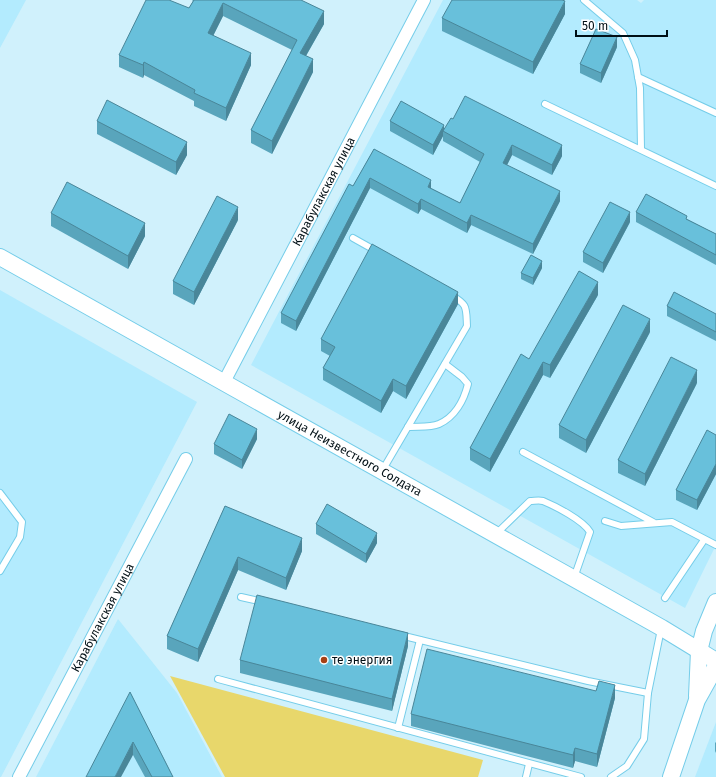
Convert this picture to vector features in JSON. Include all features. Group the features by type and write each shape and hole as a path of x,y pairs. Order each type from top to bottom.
{"street":[{"name":"Карабулакская улица","path":"224,382 424,0"},
{"name":"улица Неизвестного Солдата","path":"0,257 574,578 662,628 716,661"},
{"name":"Карабулакская улица","path":"19,777 186,459"},
{"path":"697,700 699,651 704,631 716,602"},
{"path":"671,777 697,700 716,666"}],"lane":[{"path":"584,0 623,33 635,60 638,77 641,149"},
{"path":"638,77 716,113"},
{"path":"546,104 716,186"},
{"path":"353,238 381,254"},
{"path":"382,471 467,326 466,310 463,302 443,290"},
{"path":"408,427 439,424 456,411 465,395 468,384 462,376 445,364"},
{"path":"523,452 653,522"},
{"path":"0,493 22,522 20,537 0,571"},
{"path":"496,534 530,501 541,501 576,519 587,527 590,532 574,578"},
{"path":"605,521 621,526 653,522 672,522 685,527 704,540 716,545"},
{"path":"665,598 704,540"},
{"path":"241,597 272,605"},
{"path":"611,777 627,766 644,739 648,694 662,628"},
{"path":"396,634 588,681 648,694"},
{"path":"398,728 420,640"},
{"path":"218,679 581,777"},
{"path":"526,777 529,764"}],"shaded area":[{"path":"0,0 26,0 0,48"},
{"path":"443,0 637,0 641,3 644,0 716,0 716,545 685,608 251,365"},
{"path":"0,290 197,402 1,777 0,777"},
{"path":"118,619 177,693 222,777 36,777"},
{"path":"170,676 483,760 478,777 225,777"},
{"path":"716,722 716,777 695,777"}],"building":[{"path":"146,0 169,0 189,8 194,0 301,0 324,11 300,53 313,59 272,141 251,130 297,40 223,3 208,33 251,53 226,108 194,93 195,90 144,62 143,65 119,55"},
{"path":"452,0 565,1 533,62 442,18"},
{"path":"596,29 617,37 601,73 580,64"},
{"path":"465,96 562,145 552,165 512,145 503,163 560,191 533,244 471,215 467,223 421,199 418,204 370,178 296,321 281,313 349,184 353,186 374,149 431,180 428,187 460,203 484,154 443,131 451,118 453,119"},
{"path":"107,100 187,142 176,162 97,121"},
{"path":"401,101 444,125 433,145 390,121"},
{"path":"67,182 145,223 128,256 51,213"},
{"path":"646,194 687,216 686,219 716,234 716,255 636,212"},
{"path":"217,196 238,207 194,292 173,281"},
{"path":"610,202 630,212 603,263 583,252"},
{"path":"372,244 458,292 406,386 393,379 381,401 323,368 335,347 321,339"},
{"path":"531,255 542,261 533,278 521,273"},
{"path":"579,271 598,282 550,365 543,362 490,459 470,448 521,354 529,359"},
{"path":"674,292 716,314 716,332 667,306"},
{"path":"623,305 650,319 586,440 559,425"},
{"path":"671,357 697,370 645,474 618,460"},
{"path":"229,414 257,429 242,460 214,444"},
{"path":"707,430 716,435 716,464 697,500 676,490"},
{"path":"327,504 377,533 366,554 316,524"},
{"path":"225,506 302,538 286,578 238,557 198,649 167,636"},
{"name":"те энергия","path":"257,595 408,633 392,699 240,660"},
{"path":"427,649 596,691 599,681 615,685 597,754 575,748 573,755 411,714"},
{"path":"130,692 173,777 152,777 133,742 115,777 86,777"}],"place":[{"name":"те энергия","path":"324,660"}]}
